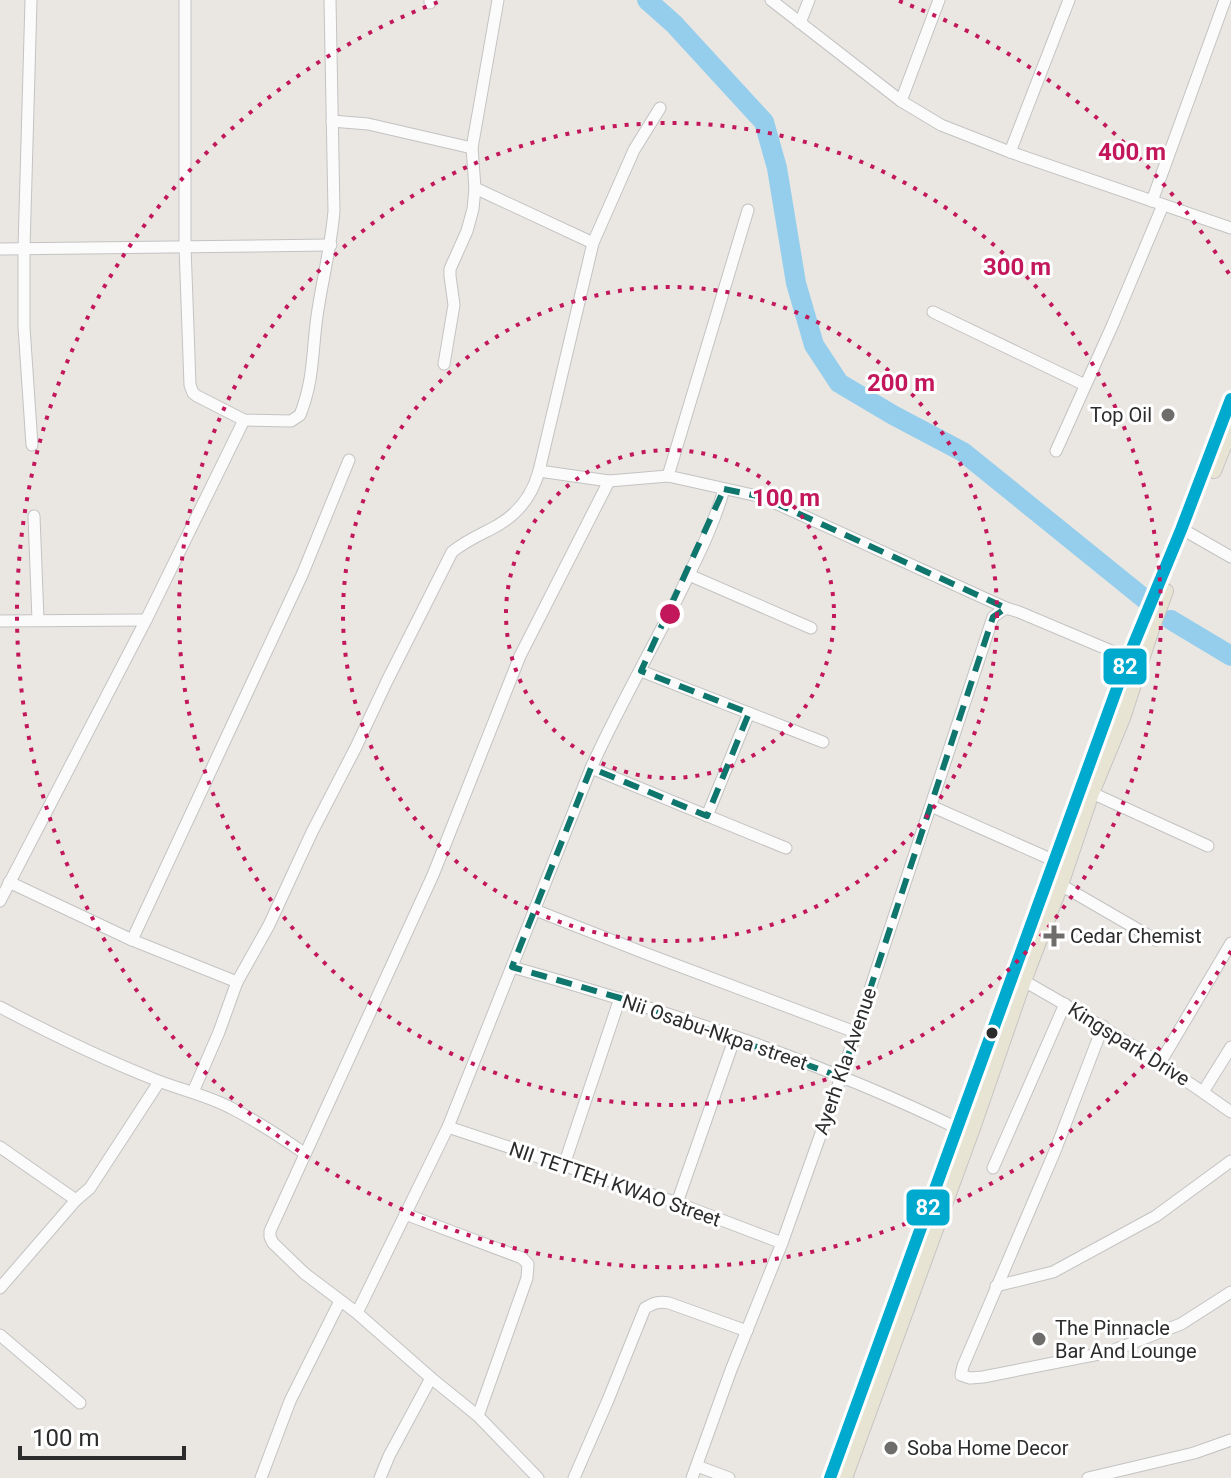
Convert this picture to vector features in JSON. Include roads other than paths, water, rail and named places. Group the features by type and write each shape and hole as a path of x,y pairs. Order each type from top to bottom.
{"main road":[{"path":"845,1478 858,1422 957,1128 1128,658 1231,399"},
{"path":"830,1478 858,1422 968,1142 1092,793 1123,718 1153,626 1231,429"}],"street":[{"path":"31,0 24,327 32,445"},
{"path":"185,0 185,246 191,390 244,420 291,421 300,415 314,362 317,314 331,245 335,190 330,0"},
{"path":"444,364 454,305 450,269 471,219 475,188 472,148 498,0"},
{"path":"771,0 901,101 941,125 1231,228"},
{"path":"800,23 809,0"},
{"path":"901,101 939,0"},
{"path":"1010,152 1069,0"},
{"path":"1056,451 1158,203 1225,0"},
{"path":"193,1092 237,982 269,925 452,552 464,542 495,528 525,502 535,487 593,243 634,150 660,108"},
{"path":"332,121 368,124 472,148"},
{"path":"475,188 593,243"},
{"path":"668,476 748,210"},
{"path":"0,249 331,245"},
{"path":"933,312 1085,385"},
{"path":"0,901 146,620 244,420"},
{"path":"132,940 302,575 349,460"},
{"path":"539,471 609,481 668,476 762,497 1006,608 1128,658"},
{"path":"538,1478 478,1416 357,1313 304,1273 273,1243 270,1231 433,875 520,656 609,481"},
{"path":"357,1313 448,1127 591,768 689,575 724,489"},
{"path":"34,516 38,620"},
{"path":"1189,533 1231,557"},
{"path":"689,575 811,628"},
{"name":"Ayerh Kla Avenue","path":"692,1478 782,1243 841,1077 985,639 993,617 1006,608"},
{"path":"0,621 146,620"},
{"path":"641,671 823,742"},
{"path":"707,816 749,713"},
{"path":"591,768 786,848"},
{"path":"1092,793 1208,846"},
{"path":"931,806 1055,861"},
{"path":"9,882 132,940 237,982"},
{"path":"1061,885 1156,940"},
{"path":"535,910 855,1032"},
{"path":"1160,1063 1231,943"},
{"name":"Nii Osabu-Nkpa street","path":"512,967 620,998 735,1037 897,1099 957,1128"},
{"name":"Kingspark Drive","path":"1024,981 1103,1026 1231,1112"},
{"path":"564,1165 620,998"},
{"path":"993,1168 1065,1004"},
{"path":"0,1007 60,1038 159,1082 230,1107 304,1153"},
{"path":"1103,1026 1055,1151 960,1371 961,1375 983,1377 1109,1352 1181,1324 1231,1292"},
{"path":"677,1203 735,1037"},
{"path":"1203,1092 1231,1047"},
{"path":"0,1288 98,1178 159,1082"},
{"name":"NII TETTEH KWAO Street","path":"448,1127 677,1203 782,1243"},
{"path":"0,1147 76,1200"},
{"path":"996,1286 1053,1272 1156,1216 1231,1161"},
{"path":"405,1214 522,1258 528,1264 527,1278 478,1416"},
{"path":"261,1478 290,1401 340,1301"},
{"path":"574,1478 645,1308 660,1301 669,1303 747,1331"},
{"path":"0,1335 80,1403"},
{"path":"380,1478 431,1378"},
{"path":"1088,1478 1194,1453 1231,1440"},
{"path":"697,1466 729,1478"}],"waterway":[{"path":"647,0 674,24 764,122 777,168 796,283 814,345 839,383 963,452 1146,600"},
{"path":"1171,620 1231,656"}],"place":[{"name":"Top Oil","path":"1168,415"},
{"name":"Cedar Chemist","path":"1054,936"},
{"name":"The Pinnacle Bar And Lounge","path":"1039,1339"},
{"name":"Soba Home Decor","path":"891,1448"}]}
